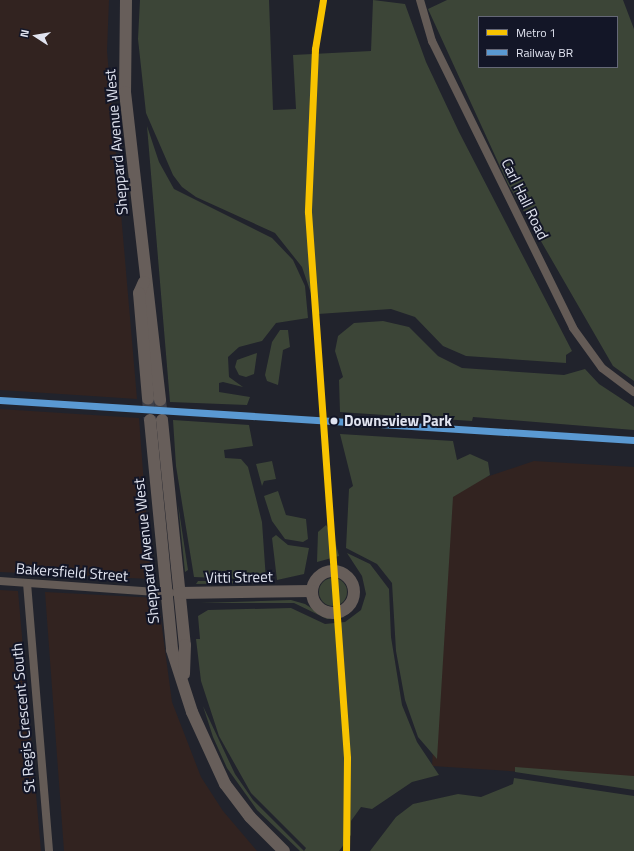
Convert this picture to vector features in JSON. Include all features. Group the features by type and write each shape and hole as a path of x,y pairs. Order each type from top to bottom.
{"main road":[{"name":"Sheppard Avenue West","path":"126,0 126,92 144,282 149,290 154,399"},
{"name":"Sheppard Avenue West","path":"184,677 186,645 156,420 166,593 172,650 184,677 206,749 225,784 250,817 284,851"},
{"name":"Vitti Street","path":"179,593 312,591"}],"street":[{"name":"Carl Hall Road","path":"420,0 432,41 573,328 602,368 634,392"},
{"name":"Bakersfield Street","path":"0,581 166,593"},
{"name":"St Regis Crescent South","path":"27,583 49,851"},
{"name":"Vitti Street","path":"166,593 179,593"}],"shaded area":[{"path":"0,0 109,0 107,51 137,399 0,390"},
{"path":"0,409 139,418 151,579 0,572"},
{"path":"534,461 634,467 634,779 432,766 448,490"},
{"path":"0,590 18,591 41,851 0,851"},
{"path":"45,592 158,598 172,702 201,777 223,811 257,851 64,851"}],"green space":[{"path":"140,0 269,0 273,110 296,109 293,55 371,51 373,0 405,4 426,62 459,132 572,351 566,355 566,363 466,356 443,346 415,317 391,309 318,314 302,267 275,233 196,197 182,187 173,175 146,113 138,39"},
{"path":"447,0 623,0 634,29 634,381 613,366 508,184 428,9"},
{"path":"147,126 159,162 174,189 272,238 293,260 305,286 308,318 276,323 262,341 239,347 228,357 229,377 243,387 223,382 219,383 219,392 250,397 247,405 170,402"},
{"path":"383,321 409,327 438,356 462,368 564,375 585,369 599,384 634,407 634,430 473,417 472,421 340,412 339,380 343,377 335,351 338,336 354,323"},
{"path":"280,330 288,330 290,347 283,350 278,385 267,381 265,375 272,342"},
{"path":"257,353 254,374 246,377 239,375 235,367 237,360"},
{"path":"173,420 249,425 253,446 224,450 225,458 241,459 248,467 262,522 266,580 194,577 176,466"},
{"path":"340,434 453,441 457,460 470,454 488,462 490,475 453,497 437,759 418,737 405,700 396,651 392,583 377,564 346,548 349,489 353,486"},
{"path":"272,461 276,479 264,481 262,486 256,464"},
{"path":"278,491 286,515 306,519 308,539 303,542 285,539 272,521 264,496"},
{"path":"178,504 188,570 185,572"},
{"path":"326,525 334,537 339,556 317,562 318,532"},
{"path":"276,535 288,545 309,548 304,574 277,580 272,538"},
{"path":"347,553 370,564 389,589 391,637 402,705 417,742 439,775 412,782 372,809 361,807 351,821 351,835 339,851 304,851 306,848 251,793 219,736 201,681 196,639 200,639 198,616 208,610 291,608 325,624 345,622 361,610 366,594 362,576"},
{"path":"333,578 343,582 347,592 343,602 333,606 323,602 319,592 323,582"},
{"path":"198,581 231,581 264,583 196,584"},
{"path":"291,600 305,604 325,617 346,617 327,619 294,603 200,603"},
{"path":"203,706 235,774 253,800 304,851 300,851 257,810 227,768 213,737"},
{"path":"515,767 634,776 634,790 515,772"},
{"path":"514,778 634,796 634,851 370,851 396,817 413,804 458,794 481,797 513,784"}],"tunnel":[{"path":"148,399 150,420"},
{"path":"160,400 162,420"}],"metro line":[{"name":"1","path":"323,0 315,49 308,212 347,758 346,851"}],"rail line":[{"name":"BR","path":"0,400 634,440"}],"place":[{"name":"Downsview Park","path":"334,421"}]}
